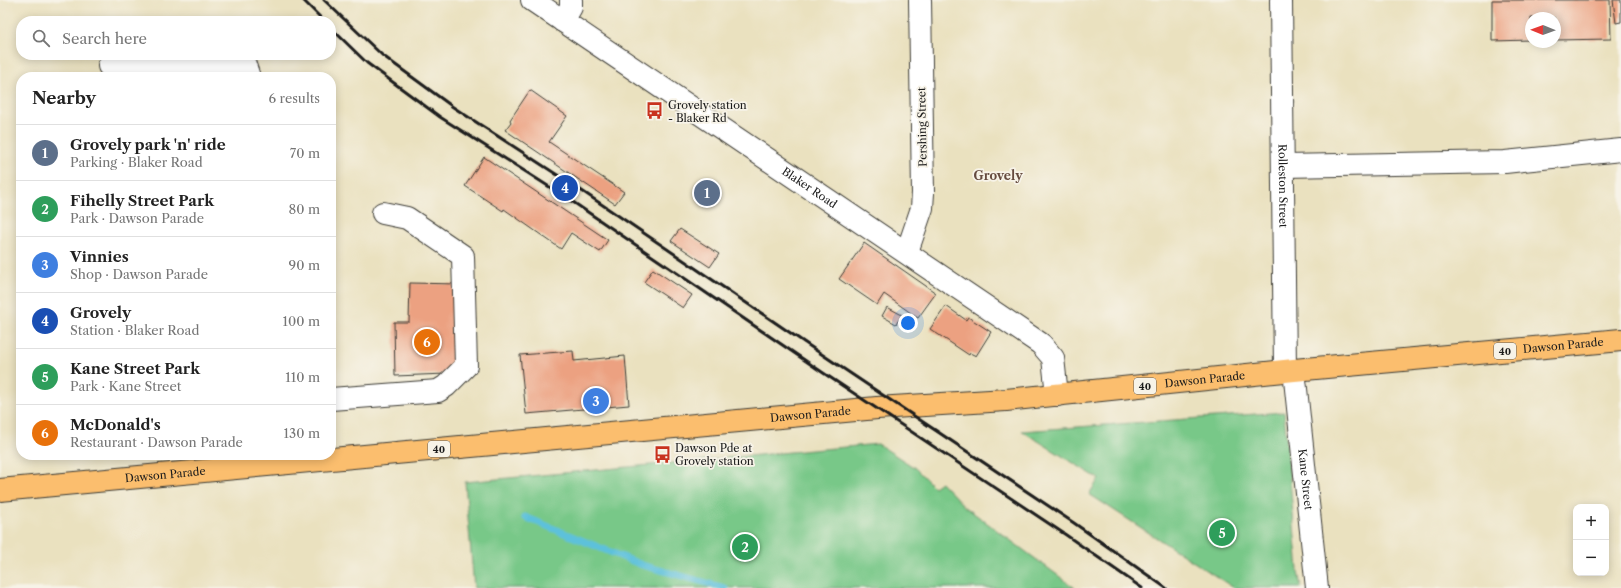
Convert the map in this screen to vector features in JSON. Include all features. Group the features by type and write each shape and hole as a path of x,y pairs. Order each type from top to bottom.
{"main road":[{"name":"Dawson Parade","path":"336,455 877,408 1006,400 1290,371 1621,340"},
{"name":"Dawson Parade","path":"0,490 276,460"}],"street":[{"name":"Blaker Road","path":"532,0 1041,344 1053,358 1057,395"},
{"path":"563,21 571,8 571,0"},
{"name":"Pershing Street","path":"907,252 922,208 923,193 920,0"},
{"name":"Rolleston Street","path":"1281,0 1283,166 1290,371"},
{"path":"109,66 245,65 247,72"},
{"path":"1283,166 1505,162 1621,150"},
{"path":"336,399 438,391 446,386 466,366 463,256 406,218 383,213"},
{"name":"Kane Street","path":"1290,371 1317,588"}],"green space":[{"path":"1284,412 1298,571 1301,588 1234,588 1089,494 1099,479 1022,431"},
{"path":"878,444 915,468 934,487 941,482 964,506 1075,588 474,588 465,482"}],"building":[{"path":"1492,0 1610,0 1611,39 1561,40 1561,12 1525,12 1525,40 1492,41"},
{"path":"1613,0 1621,0 1621,22 1616,23"},
{"path":"530,90 567,116 549,142 624,192 615,204 505,130"},
{"path":"484,157 608,240 600,252 571,233 561,249 504,209 503,211 465,186"},
{"path":"680,229 719,254 710,267 671,241"},
{"path":"864,243 936,293 918,318 884,294 877,305 839,279"},
{"path":"653,269 692,295 683,308 644,282"},
{"path":"410,283 457,284 460,361 446,374 395,376 394,322 409,322"},
{"path":"946,306 966,320 968,317 991,332 976,356 970,353 969,355 930,329"},
{"path":"887,307 902,315 896,324 882,316"},
{"path":"573,351 574,361 625,356 629,405 526,414 520,355"}],"waterway":[{"path":"525,517 642,565 725,588"}],"railway":[{"path":"303,0 319,16"},
{"path":"324,0 382,55 453,107 585,193 814,349 1074,523 1166,588"},
{"path":"336,33 367,63 440,117 573,202 1142,588"}],"place":[{"name":"Grovely station - Blaker Rd","path":"655,111"},
{"name":"Grovely","path":"565,188"},
{"name":"Grovely park 'n' ride","path":"707,193"},
{"name":"McDonald's","path":"427,342"},
{"name":"Vinnies","path":"596,401"},
{"name":"Dawson Pde at Grovely station","path":"662,454"},
{"name":"Kane Street Park","path":"1222,533"},
{"name":"Fihelly Street Park","path":"745,547"}],"district":[{"name":"Grovely","path":"998,176"}]}
